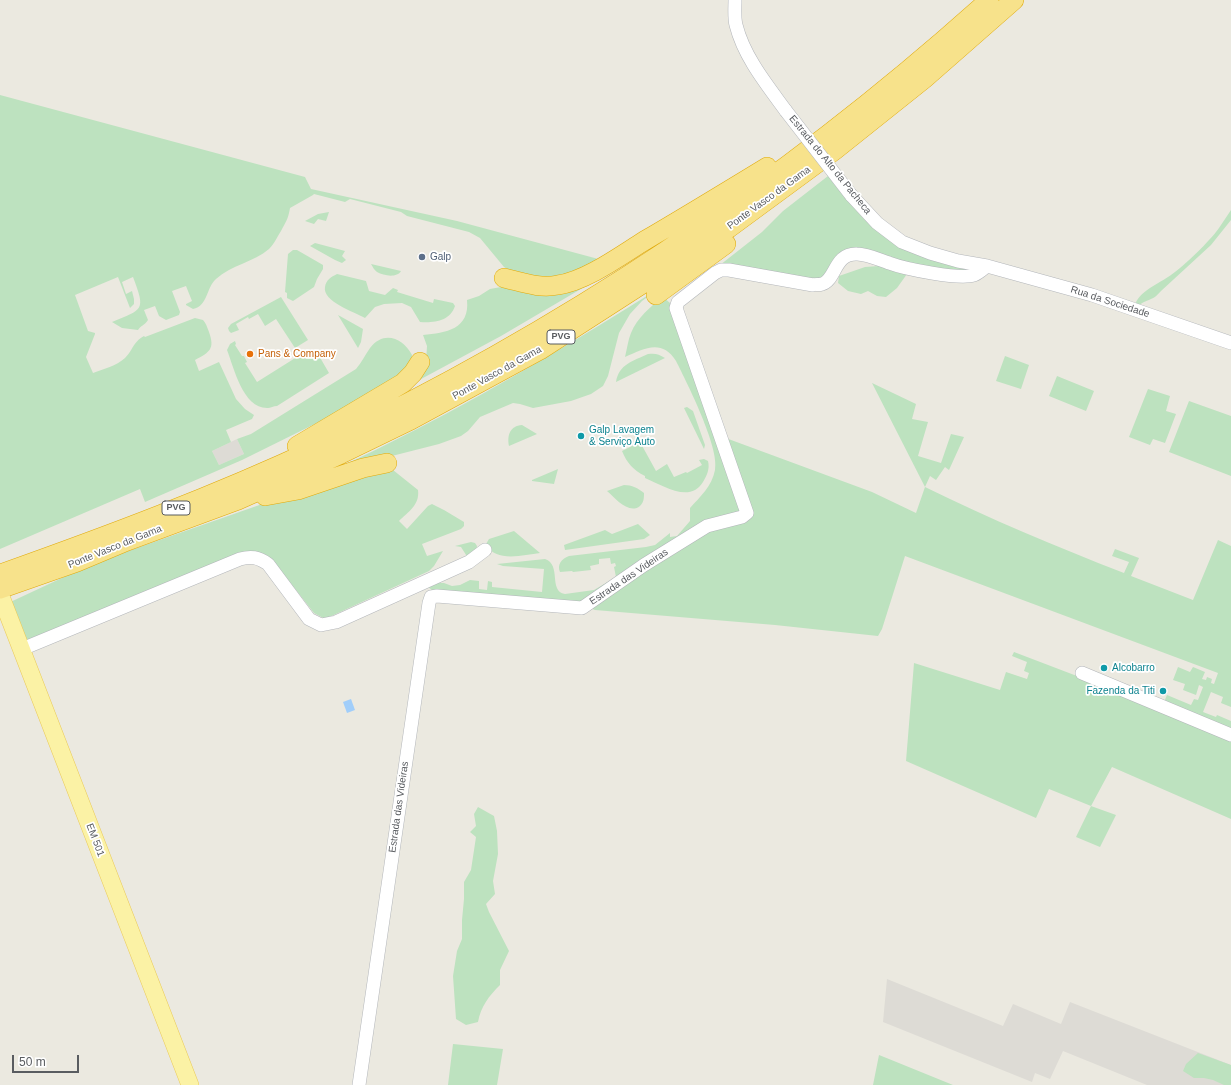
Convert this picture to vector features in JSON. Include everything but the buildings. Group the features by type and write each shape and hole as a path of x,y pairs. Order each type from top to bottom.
{"highway":[{"name":"Ponte Vasco da Gama","path":"0,590 46,566 159,515 314,449 419,397 496,356 580,306 659,256 724,212 807,151 919,61 989,0"},
{"name":"Ponte Vasco da Gama","path":"0,574 46,566 127,541 238,500 341,454 411,420 540,350 729,228 835,150 924,79 1014,0"},
{"path":"656,296 800,190 869,133 924,79"},
{"path":"504,278 531,285 548,287 561,285 579,278 621,256 863,107"},
{"path":"244,480 315,434 403,383 413,373 420,362"},
{"path":"238,500 298,490 363,468 387,463"}],"main road":[{"name":"EM 501","path":"0,594 190,1085"}],"street":[{"name":"Estrada do Alto da Pacheca","path":"735,0 736,24 747,52 765,83 851,195 877,223 902,242 930,253 958,261 987,266"},
{"name":"Estrada das Videiras","path":"359,1085 429,603 432,597 437,596 582,608 644,565 707,526 742,518 747,513 676,308 678,302 720,270 729,270 812,284 823,284 828,280 842,259 849,254 858,253 897,266 925,272 974,275 987,266"},
{"name":"Rua da Sociedade","path":"987,266 1092,295 1231,343"},
{"path":"22,648 240,559 250,557 260,559 268,564 309,619 321,625 336,622 469,562 485,550"},
{"path":"1082,673 1231,735"}],"shaded area":[{"path":"237,439 244,454 219,465 212,451"},
{"path":"887,979 1003,1026 1013,1004 1061,1024 1070,1002 1231,1065 1231,1085 1147,1085 1063,1051 1050,1079 1035,1073 1032,1082 883,1022"}],"green space":[{"path":"0,95 305,177 311,189 457,221 602,260 581,270 545,280 515,274 504,267 480,238 469,232 350,199 345,202 314,194 290,208 286,222 269,249 222,274 210,287 204,301 198,307 193,309 186,305 192,301 186,286 172,291 180,312 179,315 166,320 159,316 155,306 144,310 148,320 138,330 122,328 112,322 136,311 139,307 140,297 133,277 122,282 126,294 132,291 134,304 130,308 118,277 75,295 88,331 95,333 86,357 93,373 121,361 128,355 137,341 144,336 145,337 195,318 204,321 211,338 211,346 208,352 195,360 199,371 219,362 236,399 245,409 254,415 252,419 226,430 231,442 212,451 219,465 244,454 237,439 251,434 356,369 375,342 381,339 393,338 404,344 412,355 411,362 402,375 333,415 242,460 145,502 140,489 0,549"},
{"path":"828,176 864,219 976,269 947,273 860,250 816,281 720,265 762,232 783,211"},
{"path":"1231,210 1231,220 1211,245 1155,297 1135,306 1140,296 1144,292 1171,275 1215,234"},
{"path":"329,212 326,221 318,219 314,224 305,221 318,214"},
{"path":"315,243 345,251 342,256 346,260 342,263 310,246"},
{"path":"293,250 297,250 323,265 323,269 314,287 293,301 287,298 287,293 285,292 288,254"},
{"path":"371,264 401,271 397,275 383,275 376,271"},
{"path":"879,266 907,274 897,288 886,297 877,296 868,291 861,294 848,291 838,283 839,276 865,267"},
{"path":"337,274 366,281 369,291 385,295 393,288 398,290 397,292 433,303 434,299 453,303 455,306 450,315 446,318 431,322 420,322 411,307 402,303 384,304 375,307 365,318 340,306 328,297 325,292 326,282"},
{"path":"586,286 501,336 397,392 426,362 427,346 423,335 440,333 455,328 465,317 467,300 479,296 490,289 501,287 517,289"},
{"path":"658,289 642,301 630,314 619,333 608,376 603,386 591,394 571,401 533,408 513,403 480,417 468,431 461,436 439,444 329,472 406,435 479,396"},
{"path":"281,297 308,340 295,348 276,319 265,326 258,314 249,319 248,317 236,324 239,330 231,333 229,331 228,328 231,324"},
{"path":"663,297 670,303 730,474 741,514 580,604 433,591 427,586 437,583 444,583 452,586 460,585 470,580 479,581 479,589 487,590 488,581 492,582 492,587 542,592 544,569 503,566 497,564 545,559 550,562 553,567 557,588 560,592 565,594 594,590 616,577 614,567 616,566 615,563 611,564 610,558 599,559 599,564 590,566 591,570 560,572 559,565 566,557 655,545 670,533 670,537 677,536 690,521 690,508 708,486 715,470 713,447 702,416 676,361 671,354 665,350 652,347 625,357 630,336 637,322 649,308"},
{"path":"338,315 363,329 361,342 358,348"},
{"path":"235,341 235,345 242,356 244,356 247,362 245,363 257,382 308,350 312,357 318,354 329,373 277,406 268,408 259,407 246,395 236,377 227,350 230,344"},
{"path":"648,354 657,354 665,358 616,382 623,367"},
{"path":"1005,356 1029,365 1021,389 996,381"},
{"path":"1057,376 1094,391 1086,411 1049,396"},
{"path":"872,383 916,404 912,419 928,422 918,456 941,463 951,434 964,437 949,470 945,467 936,480 930,476 925,487"},
{"path":"1148,389 1170,396 1166,411 1176,414 1165,443 1153,439 1150,445 1129,437"},
{"path":"1189,401 1231,416 1231,476 1169,452"},
{"path":"687,407 693,411 705,445 704,449 684,408"},
{"path":"522,425 537,434 509,446 508,438 510,432 515,427"},
{"path":"723,437 872,492 916,513 925,487 1024,532 1124,573 1129,562 1112,556 1115,549 1139,558 1131,576 1193,600 1218,540 1231,546 1231,707 1221,703 1223,697 1211,692 1203,712 1216,717 1217,715 1231,721 1231,729 1164,702 1167,695 1191,705 1194,699 1198,700 1203,687 1199,685 1196,695 1183,690 1185,684 1173,680 1178,667 1190,672 1193,667 1205,672 1202,679 1206,680 1207,677 1212,679 1211,683 1214,684 1218,673 905,556 882,629 878,636 775,625 595,610 590,608 708,528 747,520"},
{"path":"640,442 656,471 667,464 674,477 686,472 687,473 702,465 699,460 704,459 708,461 709,467 706,477 697,488 691,492 676,491 645,478 645,476 631,466 622,451"},
{"path":"558,469 554,484 532,481 532,480"},
{"path":"393,470 418,490 415,504 399,521 407,529 428,506 432,504 464,522 464,526 461,529 422,544 427,556 443,551 434,566 429,571 325,619 314,613 285,576 250,557 22,649 4,605 94,563 268,502"},
{"path":"624,485 635,487 644,493 644,498 640,506 636,508 627,507 607,491"},
{"path":"638,524 650,535 644,539 565,550 564,545 605,530 612,534"},
{"path":"514,531 540,553 518,556 503,556 490,550 486,544 489,539"},
{"path":"471,542 475,543 477,546 476,552 468,558 461,547 455,546"},
{"path":"1014,652 1090,681 1231,741 1231,819 1112,767 1091,806 1049,789 1036,818 906,761 914,663 1000,690 1006,672 1027,679 1029,673 1024,671 1027,662 1012,656"},
{"path":"1091,806 1116,815 1100,847 1076,837"},
{"path":"478,807 494,816 497,831 498,854 493,881 495,894 486,904 509,951 500,970 500,985 486,1002 481,1011 478,1022 466,1025 456,1019 453,976 457,951 462,939 464,882 471,870 476,837 470,832 476,826 474,814"},
{"path":"453,1044 503,1049 497,1085 448,1085"},
{"path":"1198,1053 1231,1065 1231,1085 1224,1085 1204,1078 1194,1078 1183,1071 1186,1064"},
{"path":"879,1055 889,1059 953,1085 873,1085"}],"water":[{"path":"351,699 355,710 347,713 343,702"}],"place":[{"name":"Galp","path":"422,257"},
{"name":"Pans & Company","path":"250,354"},
{"name":"Galp Lavagem & Serviço Auto","path":"581,436"},
{"name":"Alcobarro","path":"1104,668"},
{"name":"Fazenda da Titi","path":"1163,691"}]}
